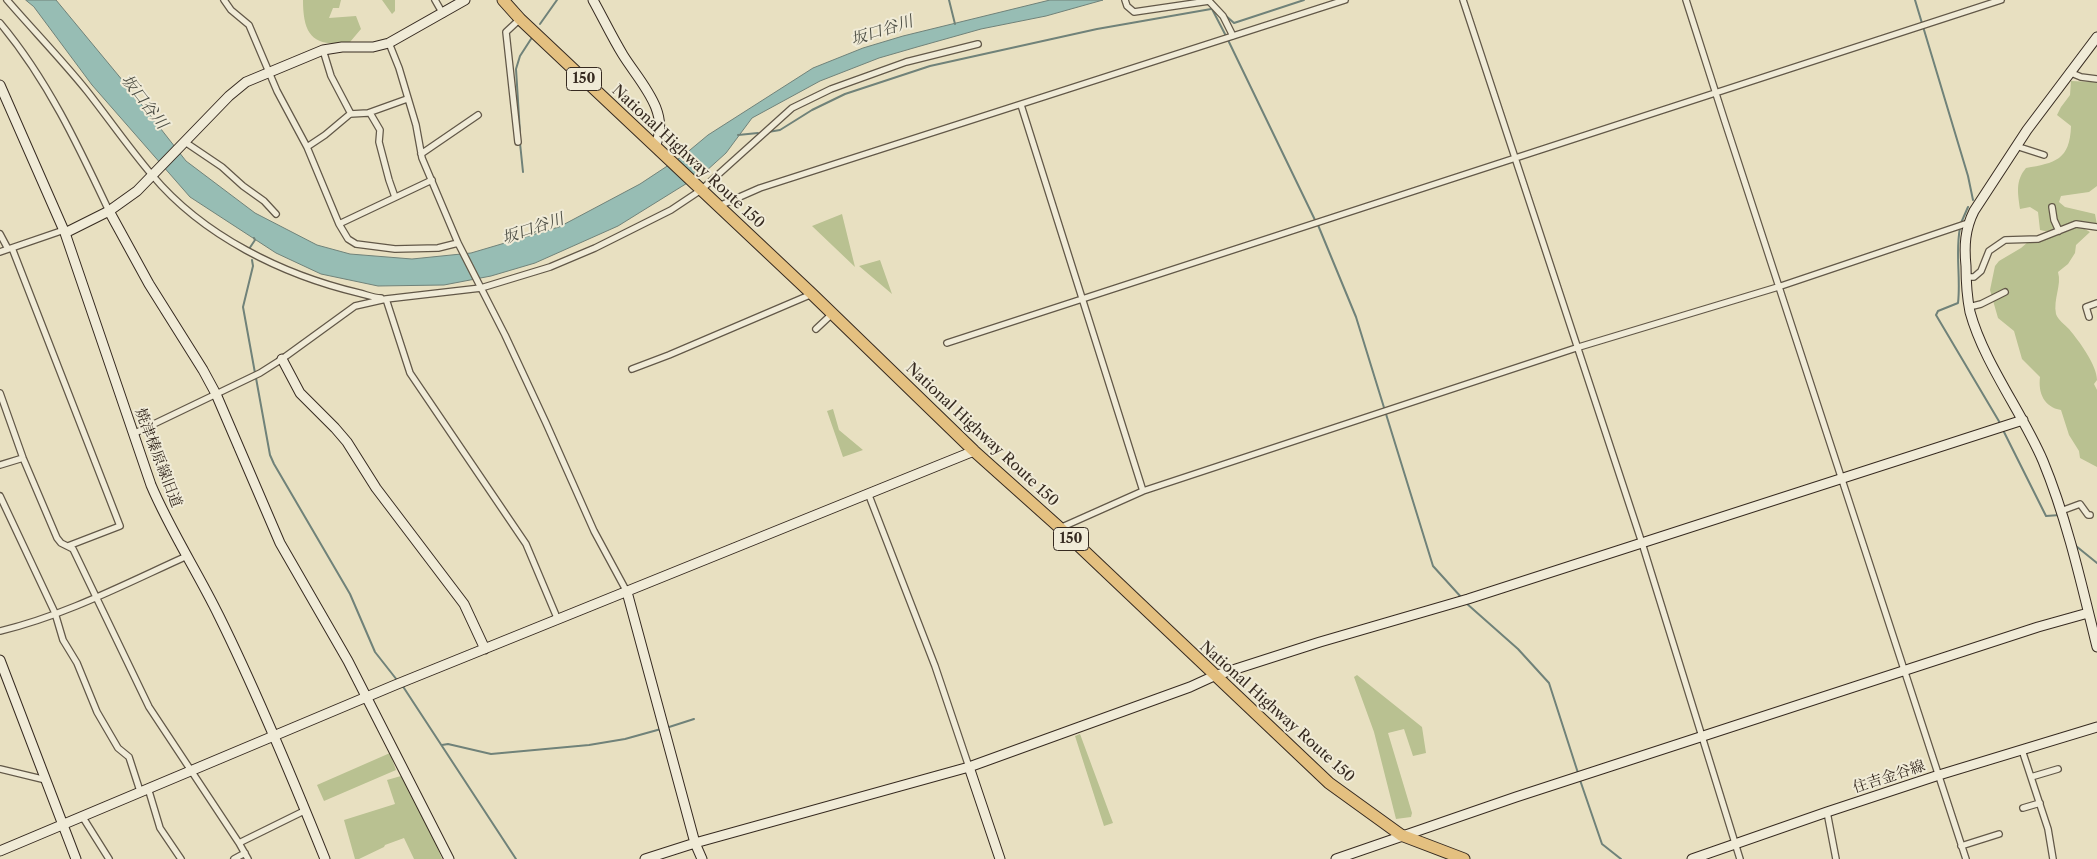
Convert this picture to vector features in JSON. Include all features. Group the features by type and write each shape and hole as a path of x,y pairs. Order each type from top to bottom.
{"highway":[{"name":"National Highway Route 150","path":"504,0 520,20 812,294 974,451 1060,528 1329,783 1401,835 1464,859"}],"street":[{"path":"7,0 86,90 152,176 174,198 203,222 242,248 286,271 320,283 386,299"},
{"path":"224,0 231,10 249,25 269,72 307,147 339,224 348,239 356,244 407,249 438,248 458,243"},
{"path":"435,0 443,14"},
{"path":"0,252 65,231 109,211 137,191 238,87 323,50 373,47 389,43 465,0"},
{"path":"593,0 622,54 654,103 660,126 659,138 655,146"},
{"path":"719,206 760,188 1345,0"},
{"path":"1463,0 1642,543 1737,844 1740,859"},
{"path":"1686,0 1966,859"},
{"path":"947,343 2001,0"},
{"path":"1126,3 1134,12 1209,1 1219,12 1232,36"},
{"path":"518,142 506,32 520,20"},
{"path":"0,23 24,51 42,79 109,211 149,284 216,394 280,543 348,661 449,859"},
{"path":"2097,37 2016,146 1966,224 1965,237 1966,277 1970,307 1977,332 2003,386 2024,420 2043,462 2092,616 2097,647"},
{"path":"389,43 416,125 421,154 458,243 546,423 594,532 627,592 695,842 702,859"},
{"path":"133,434 252,378 282,359 355,306 386,299 480,286 550,267 595,248 672,210 700,189 792,108 831,89 906,62 978,44"},
{"path":"323,50 331,76 351,114"},
{"path":"2070,72 2081,77 2097,79"},
{"name":"焼津榛原線旧道","path":"0,85 65,231 133,434 156,496 218,614 306,810 325,859"},
{"path":"307,147 326,135 351,114 370,113 407,99"},
{"path":"1021,105 1143,491"},
{"path":"370,113 380,130 379,142 388,180 395,197"},
{"path":"421,154 478,115"},
{"path":"184,143 222,167 243,186 264,201 276,214"},
{"path":"2016,146 2044,155"},
{"path":"339,224 432,180"},
{"path":"2052,207 2058,231"},
{"path":"1060,528 1143,491 1579,348 1778,287 1966,224"},
{"path":"1966,277 1974,277 1981,271 1989,251 2005,240 2038,239 2076,224 2097,227"},
{"path":"0,234 10,248 120,526 68,546"},
{"path":"1970,307 1982,304 2005,292"},
{"path":"632,369 812,294"},
{"path":"386,299 410,373 526,544 558,620"},
{"path":"2089,317 2086,307 2097,303"},
{"path":"816,328 832,314"},
{"path":"282,359 300,394 347,442 376,488 464,604 485,649"},
{"path":"0,393 23,458 57,538 61,543 73,549 98,596 149,707 246,856 234,859"},
{"path":"645,859 695,842 852,801 969,767 1190,688 1214,676 1320,642 1465,600 2024,420"},
{"path":"0,851 399,683 974,451"},
{"path":"0,466 23,458"},
{"path":"868,493 935,666 1000,859"},
{"path":"0,496 55,613 63,640 76,663 97,712 118,748 129,757 160,828 181,859"},
{"path":"2061,514 2080,504 2090,515"},
{"path":"0,631 55,613 98,596 187,556"},
{"path":"1336,859 1401,835 1905,670 2092,616"},
{"path":"0,660 76,859"},
{"name":"住吉金谷線","path":"1692,859 1939,775 2097,727"},
{"path":"2022,750 2048,829 2053,859"},
{"path":"0,769 46,780"},
{"path":"2031,778 2058,769"},
{"path":"2023,808 2040,802"},
{"path":"239,843 306,810"},
{"path":"1827,812 1836,859"},
{"path":"82,816 109,859"},
{"path":"1962,846 1999,834"}],"green space":[{"path":"303,0 341,0 339,8 333,8 329,18 356,16 361,29 350,42 327,43 319,41 308,30 305,22"},
{"path":"382,0 395,0 395,11 392,14"},
{"path":"2097,78 2097,186 2089,192 2061,196 2059,202 2065,207 2095,214 2097,225 2081,227 2090,232 2076,245 2075,253 2068,264 2058,272 2059,282 2055,308 2058,318 2087,353 2096,374 2097,380 2094,384 2097,390 2097,467 2080,458 2079,451 2069,435 2061,410 2050,406 2043,398 2040,388 2040,377 2022,359 2014,331 1998,318 1990,290 1995,266 1999,261 2028,242 2053,233 2040,230 2038,212 2030,207 2020,209 2018,192 2020,178 2026,168 2053,161 2064,153 2068,146 2071,126 2057,115 2070,95 2071,81 2093,82"},
{"path":"842,214 855,267 812,226"},
{"path":"880,260 892,294 859,266"},
{"path":"833,409 839,430 863,450 843,457 827,411"},
{"path":"1357,675 1422,727 1426,753 1413,756 1404,729 1388,733 1412,813 1411,817 1396,819 1374,732 1354,677"},
{"path":"1080,734 1113,823 1104,826 1075,736"},
{"path":"390,753 396,770 324,801 317,785"},
{"path":"401,776 430,829 442,859 414,859 404,838 385,845 359,859 355,859 344,820 395,804 387,780"}],"water":[{"path":"26,0 56,0 186,161 255,213 317,245 350,254 412,259 471,253 559,227 640,184 684,155 708,135 813,68 863,48 903,36 1050,0 1103,0 1046,16 981,29 917,47 879,58 820,81 752,118 726,153 705,172 618,226 535,263 491,276 444,285 378,286 321,274 276,253 190,197 92,85 34,7"}],"waterway":[{"path":"540,24 557,0"},
{"path":"949,0 955,24"},
{"path":"1225,15 1234,23 1304,0"},
{"path":"1915,0 1968,176 1973,200"},
{"path":"768,132 780,130 812,110 845,94 930,66 1097,29 1211,9"},
{"path":"1212,9 1226,36"},
{"path":"520,133 516,69 520,56 531,39"},
{"path":"1228,40 1315,220"},
{"path":"738,135 758,133"},
{"path":"520,143 523,172"},
{"path":"1961,223 1968,207"},
{"path":"1318,225 1356,317 1433,566 1461,597"},
{"path":"1960,228 1958,246 1958,303 1938,311 1936,315 2000,423"},
{"name":"坂口谷川","path":"531,235 536,230"},
{"path":"249,249 255,240 254,238"},
{"path":"252,260 253,266 243,307 255,373"},
{"path":"256,378 270,455 274,464 350,594 375,652 397,680"},
{"path":"2003,430 2046,516 2060,515"},
{"path":"2075,543 2076,546 2097,563"},
{"path":"1466,603 1518,649 1549,683 1578,773"},
{"path":"402,685 516,859"},
{"path":"666,728 694,719"},
{"path":"442,745 448,744 491,754 589,745 625,739 661,729"},
{"path":"1580,780 1602,844 1621,859"}]}
